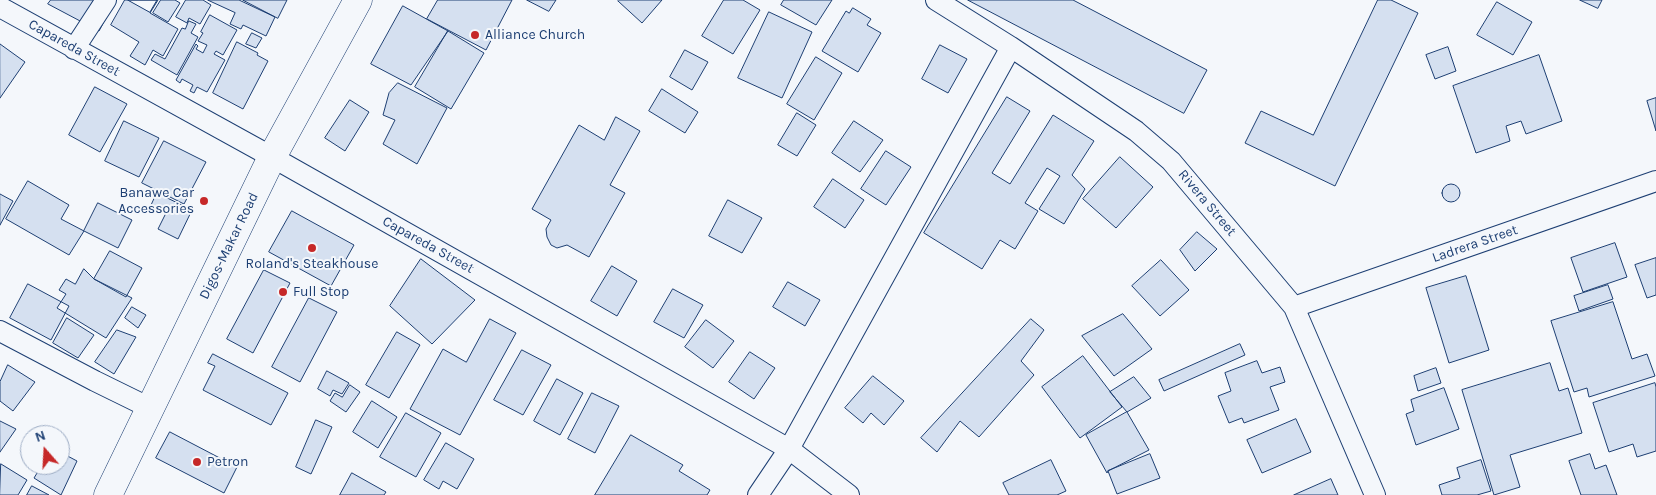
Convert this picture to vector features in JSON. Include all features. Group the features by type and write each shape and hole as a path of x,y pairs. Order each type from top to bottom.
{"main road":[{"name":"Digos-Makar Road","path":"108,495 272,158 358,0"}],"street":[{"path":"74,48 106,0"},
{"name":"Rivera Street","path":"936,0 1011,47 1136,131 1171,160 1294,307 1375,495"},
{"name":"Capareda Street","path":"0,7 789,450 849,495"},
{"path":"758,495 789,450 1011,47"},
{"name":"Ladrera Street","path":"1294,307 1656,182"},
{"path":"0,331 150,408"}],"building":[{"path":"51,0 109,0 114,3 99,31 48,4"},
{"path":"125,0 158,0 150,13 178,29 163,56 153,50 145,65 130,56 139,42 111,25"},
{"path":"128,0 157,0 150,12"},
{"path":"161,0 175,0 180,3 168,22 153,13"},
{"path":"186,0 203,0 211,5 200,24 189,18 187,23 176,17"},
{"path":"208,0 239,0 275,17 266,36 243,25 241,29 230,24 235,13"},
{"path":"243,0 287,0 278,18"},
{"name":"Alliance Church","path":"438,0 512,0 486,50 427,19"},
{"path":"527,0 556,0 549,11"},
{"path":"619,0 662,0 642,23"},
{"path":"724,0 743,0 760,10 733,54 702,36"},
{"path":"784,0 832,0 816,25 781,5"},
{"path":"968,0 1073,0 1207,70 1184,113"},
{"path":"1378,0 1391,0 1418,13 1335,186 1245,143 1261,111 1313,135"},
{"path":"1580,0 1602,0 1598,8"},
{"path":"1497,2 1532,22 1513,55 1477,35"},
{"path":"403,6 448,31 411,85 371,64"},
{"path":"853,8 871,19 867,25 881,33 858,72 822,51 846,11 849,13"},
{"path":"769,12 812,32 782,98 738,78"},
{"path":"210,15 237,30 223,55 216,51 214,54 225,60 207,92 197,87 194,93 190,91 193,85 182,79 180,83 176,80 196,44 198,46 196,49 203,53 207,45 198,41"},
{"path":"189,21 196,24 191,33 198,37 177,75 151,60 155,54 165,59 182,28 185,29"},
{"path":"448,31 484,53 451,109 415,87"},
{"path":"252,33 262,38 256,48 246,44"},
{"path":"237,42 258,53 257,55 268,61 243,109 213,93"},
{"path":"0,44 25,62 0,98"},
{"path":"940,45 967,59 948,93 922,79"},
{"path":"1448,47 1456,71 1435,79 1426,55"},
{"path":"685,50 708,62 692,90 670,77"},
{"path":"1539,55 1562,121 1526,134 1521,121 1506,126 1510,141 1476,153 1453,86"},
{"path":"816,57 842,73 814,120 787,104"},
{"path":"398,83 447,108 417,164 383,144 395,120 383,115 389,93"},
{"path":"95,87 127,104 100,152 69,135"},
{"path":"662,89 698,112 685,133 649,111"},
{"path":"1007,97 1030,111 992,173 1010,184 1053,115 1094,141 1072,175 1085,189 1064,224 1039,209 1060,176 1047,168 1025,203 1038,211 1015,249 1000,240 982,269 924,233"},
{"path":"1656,98 1656,131 1647,101"},
{"path":"350,100 369,112 345,151 325,138"},
{"path":"797,113 816,125 797,156 778,145"},
{"path":"616,117 640,131 610,185 625,193 589,257 567,245 557,248 551,245 547,237 546,229 551,220 532,209 579,125 604,140"},
{"path":"124,121 159,138 139,177 105,161"},
{"path":"854,121 883,140 860,172 832,153"},
{"path":"164,141 206,162 184,204 142,183"},
{"path":"886,151 911,167 886,205 861,189"},
{"path":"1120,157 1153,187 1116,228 1083,199"},
{"path":"833,179 864,200 845,228 814,207"},
{"path":"28,181 69,205 61,219 84,231 69,255 6,219"},
{"path":"1451,184 1457,187 1460,193 1457,199 1451,202 1445,199 1442,193 1445,187"},
{"path":"157,193 192,210 178,239 158,229 166,213 151,206"},
{"path":"0,194 13,201 0,225"},
{"path":"728,200 762,218 742,253 709,236"},
{"path":"98,203 132,220 118,248 84,231"},
{"name":"Roland's Steakhouse","path":"292,211 354,245 331,286 269,252"},
{"path":"1197,232 1217,249 1195,271 1180,250"},
{"path":"1615,243 1627,277 1583,292 1571,258"},
{"path":"110,251 142,268 126,297 94,279"},
{"path":"1656,258 1656,295 1647,298 1635,265"},
{"path":"421,259 475,300 432,344 390,306"},
{"path":"1161,260 1189,290 1160,316 1132,286"},
{"path":"612,266 637,281 617,316 591,301"},
{"path":"84,269 94,279 132,298 106,338 57,308 66,294 59,290 66,279 75,284"},
{"path":"264,270 290,283 253,353 227,339"},
{"path":"1466,276 1489,350 1449,363 1426,288"},
{"path":"788,282 820,300 805,326 773,307"},
{"path":"28,284 69,306 51,340 10,318"},
{"path":"1608,285 1613,299 1579,311 1574,296"},
{"path":"673,289 703,305 684,338 654,322"},
{"path":"309,298 337,312 300,382 272,367"},
{"path":"1613,302 1632,359 1647,354 1655,376 1589,397 1587,388 1574,392 1551,321"},
{"path":"132,307 146,315 138,328 125,318"},
{"path":"1123,314 1152,349 1114,376 1082,336"},
{"path":"67,318 94,335 78,358 53,343"},
{"path":"490,319 516,333 460,435 410,409 443,349 466,362"},
{"path":"1031,319 1044,330 1021,361 1034,375 979,437 960,421 937,452 921,438"},
{"path":"706,320 734,341 713,368 685,347"},
{"path":"117,330 136,337 114,374 95,362"},
{"path":"397,332 420,345 389,398 366,385"},
{"path":"1240,344 1245,355 1164,391 1159,380"},
{"path":"522,350 551,365 523,415 494,400"},
{"path":"750,352 775,368 754,399 729,382"},
{"path":"213,354 288,393 271,425 203,390 215,366 208,363"},
{"path":"1083,356 1122,407 1080,438 1042,387"},
{"path":"1257,361 1262,373 1280,367 1285,382 1270,387 1279,410 1244,423 1242,418 1229,423 1218,396 1231,391 1225,373"},
{"path":"1550,363 1559,391 1568,388 1582,433 1510,455 1520,487 1494,495 1462,390"},
{"path":"8,365 35,382 13,411 0,401 0,382"},
{"path":"1436,368 1441,383 1418,391 1414,376"},
{"path":"327,371 349,383 342,394 333,390 330,396 318,389"},
{"path":"873,376 904,401 884,425 871,413 863,423 845,408"},
{"path":"1134,377 1151,398 1127,412 1110,392"},
{"path":"557,379 583,393 560,435 534,421"},
{"path":"1655,383 1656,451 1637,457 1633,444 1609,452 1593,403"},
{"path":"350,385 360,392 346,412 330,401 335,393 342,397"},
{"path":"1444,388 1459,429 1416,445 1406,414 1414,411 1411,400"},
{"path":"592,393 619,406 595,453 568,439"},
{"path":"372,401 397,417 378,448 353,432"},
{"path":"1127,412 1149,450 1107,473 1086,435"},
{"path":"406,413 441,433 416,477 380,457"},
{"path":"1296,419 1311,452 1262,473 1247,440"},
{"path":"316,420 332,427 311,474 296,467"},
{"path":"0,421 16,429 0,452"},
{"name":"Petron","path":"170,432 237,467 224,493 156,458"},
{"path":"631,435 683,465 679,471 710,490 707,495 595,495"},
{"path":"446,443 474,459 457,489 443,481 439,489 424,480"},
{"path":"1150,454 1160,478 1117,494 1108,471"},
{"path":"1590,454 1595,469 1606,465 1617,495 1581,495 1569,461"},
{"path":"70,457 77,461 61,495 34,478 36,475 70,475"},
{"path":"1051,460 1066,491 1057,495 1009,495 1003,483"},
{"path":"1481,460 1491,491 1477,495 1442,495 1439,485 1460,478 1457,468"},
{"path":"1,464 27,480 18,495 0,495"},
{"path":"352,473 386,492 384,495 340,495"},
{"path":"1331,479 1338,495 1294,495"},
{"path":"32,486 49,495 27,495"}],"place":[{"name":"Alliance Church","path":"475,35"},
{"name":"Banawe Car Accessories","path":"204,201"},
{"name":"Roland's Steakhouse","path":"312,248"},
{"name":"Full Stop","path":"283,292"},
{"name":"Petron","path":"197,462"}]}
